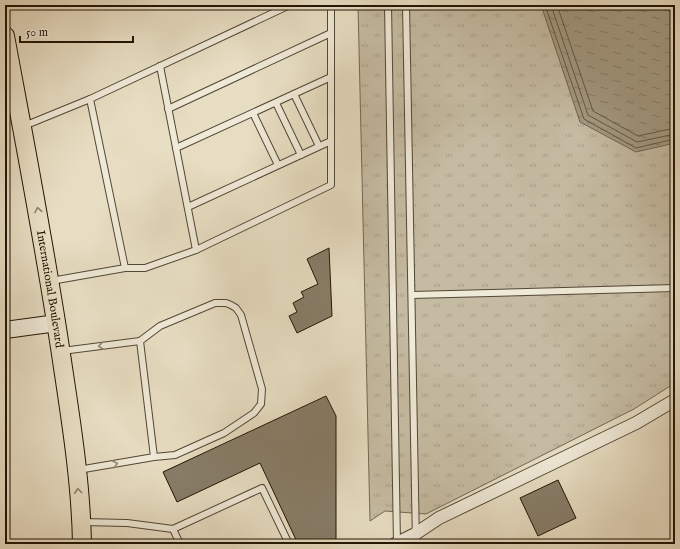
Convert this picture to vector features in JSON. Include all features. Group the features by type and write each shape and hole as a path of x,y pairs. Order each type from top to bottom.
{"main road":[{"name":"International Boulevard","path":"5,36 57,323 74,441 82,544"}],"street":[{"path":"5,330 57,323"},
{"path":"396,544 416,539 439,518 636,423 675,400"}],"lane":[{"path":"22,127 90,99 290,5"},
{"path":"50,281 125,268 145,268 196,250 332,185 331,5"},
{"path":"388,5 396,544"},
{"path":"406,5 416,539"},
{"path":"168,109 331,33"},
{"path":"160,66 196,250"},
{"path":"176,148 331,78"},
{"path":"294,94 319,146"},
{"path":"90,99 125,268"},
{"path":"276,103 301,155"},
{"path":"253,113 278,165"},
{"path":"188,207 331,140"},
{"path":"412,295 675,288"},
{"path":"61,351 140,340 160,326 215,303 226,303 231,304 236,308 240,315 262,389 260,404 254,413 224,433 175,455 154,457 77,470"},
{"path":"140,340 154,457"},
{"path":"81,522 127,523 173,529 262,488 289,544"},
{"path":"173,529 180,544"}],"green space":[{"path":"358,5 675,5 675,383 634,409 426,514 385,511 370,521"}],"water":[{"path":"541,5 675,5 675,143 636,152 580,122"}],"building":[{"path":"329,248 332,316 297,333 289,316 297,312 293,303 304,297 301,292 318,284 307,259"},
{"path":"326,396 336,416 336,540 328,544 298,544 260,463 177,502 163,472"},
{"path":"558,480 576,518 538,536 520,498"}]}
